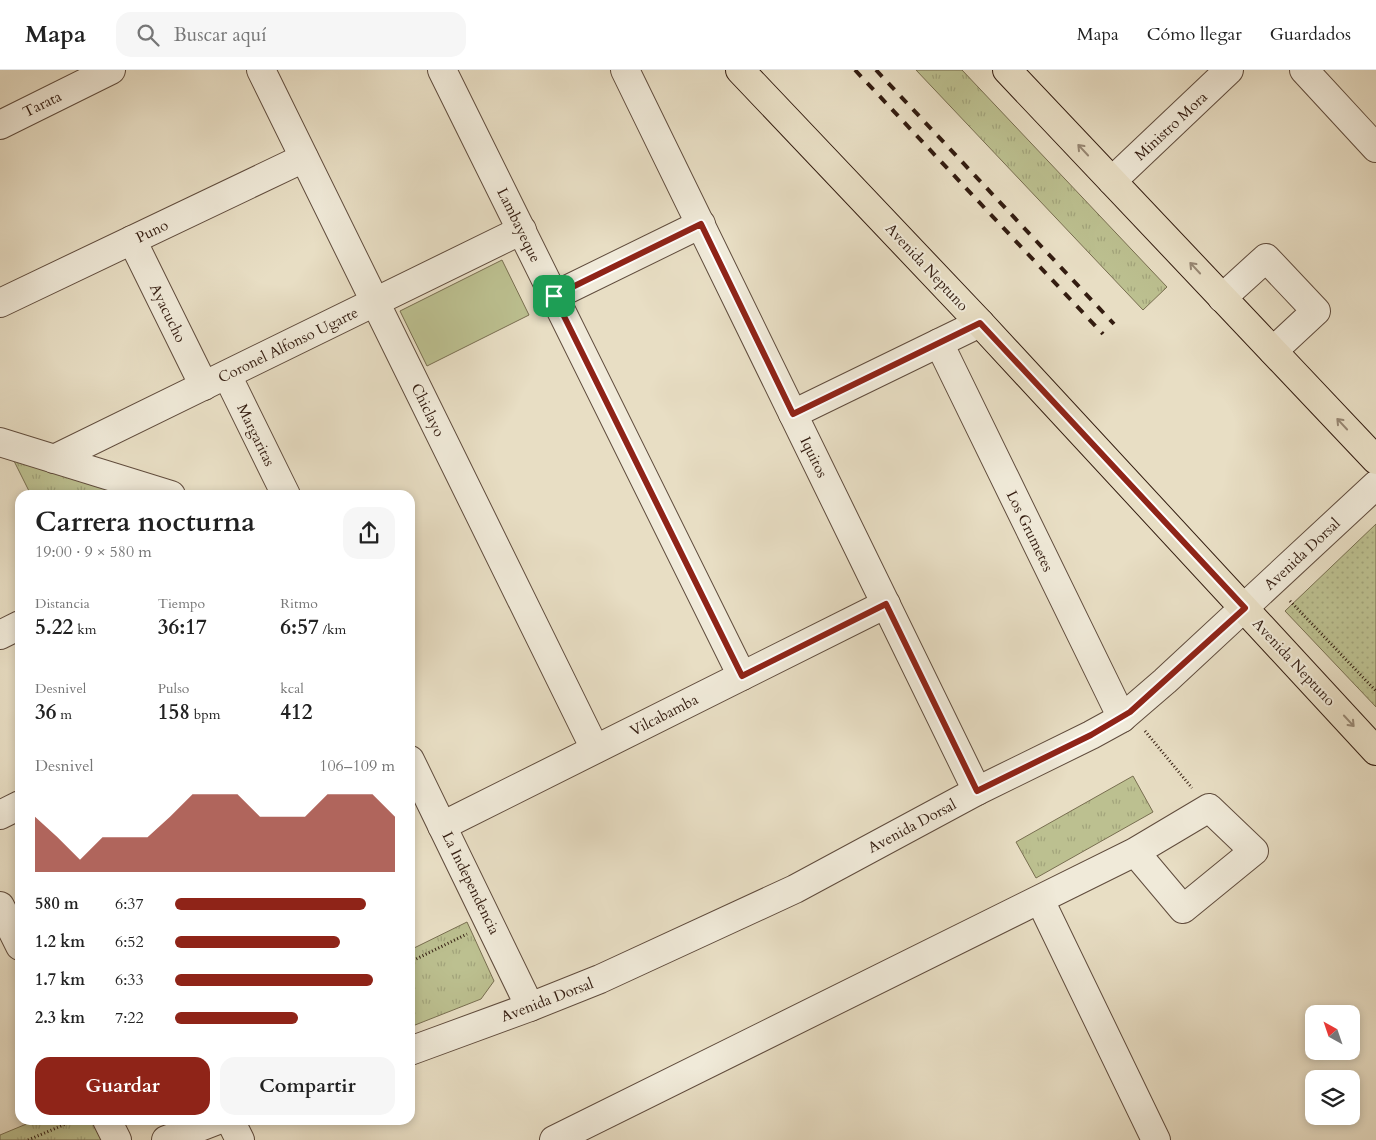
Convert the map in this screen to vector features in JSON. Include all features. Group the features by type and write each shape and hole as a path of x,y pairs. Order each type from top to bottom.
{"main road":[{"name":"Avenida Neptuno","path":"740,70 980,323 1376,751"},
{"path":"1007,70 1376,460"}],"street":[{"name":"Tarata","path":"0,125 111,70"},
{"name":"Chiclayo","path":"261,70 595,750"},
{"name":"Lambayeque","path":"442,70 742,676"},
{"name":"Iquitos","path":"626,70 977,791"},
{"name":"Ministro Mora","path":"1112,181 1230,70"},
{"path":"1304,70 1376,148"},
{"name":"Puno","path":"0,303 304,158"},
{"path":"554,296 701,224"},
{"name":"Coronel Alfonso Ugarte","path":"54,459 522,230"},
{"name":"Ayacucho","path":"132,240 215,380"},
{"path":"1222,298 1266,258 1316,311 1273,351"},
{"path":"793,414 980,323"},
{"name":"Los Grumetes","path":"939,343 1126,715"},
{"name":"Margaritas","path":"215,380 283,490"},
{"path":"0,442 155,490"},
{"name":"Avenida Dorsal","path":"415,1049 600,979 795,889 977,791 1091,735 1126,715 1245,608 1376,485"},
{"name":"Vilcabamba","path":"442,826 886,604"},
{"path":"0,635 15,628"},
{"name":"La Independencia","path":"415,778 442,826 530,1007"},
{"path":"0,815 15,808"},
{"path":"554,1140 1136,852 1209,808 1254,851 1183,909 1136,852"},
{"path":"1040,900 1156,1140"},
{"path":"0,906 15,936"},
{"path":"110,1125 117,1140"},
{"path":"176,1138 206,1125"},
{"path":"232,1125 240,1140"}],"path":[{"path":"1272,582 1376,691"},
{"path":"1126,715 1209,808"},
{"path":"415,960 490,924"},
{"path":"28,1140 63,1125"}],"green space":[{"path":"916,70 962,70 1167,287 1143,310"},
{"path":"502,260 529,315 427,366 400,311"},
{"path":"12,457 112,490 28,490"},
{"path":"1376,524 1376,707 1285,611"},
{"path":"1133,776 1153,812 1036,878 1016,842"},
{"path":"467,922 494,981 481,999 415,1025 415,948"},
{"path":"24,1125 94,1125 101,1140 0,1140 0,1135"}],"railway":[{"path":"855,70 1103,334"},
{"path":"876,70 1114,324"}],"route":[{"path":"701,224 793,414 980,323 1245,608 1122,718 977,791 886,604 742,676 554,296 701,224"}]}
